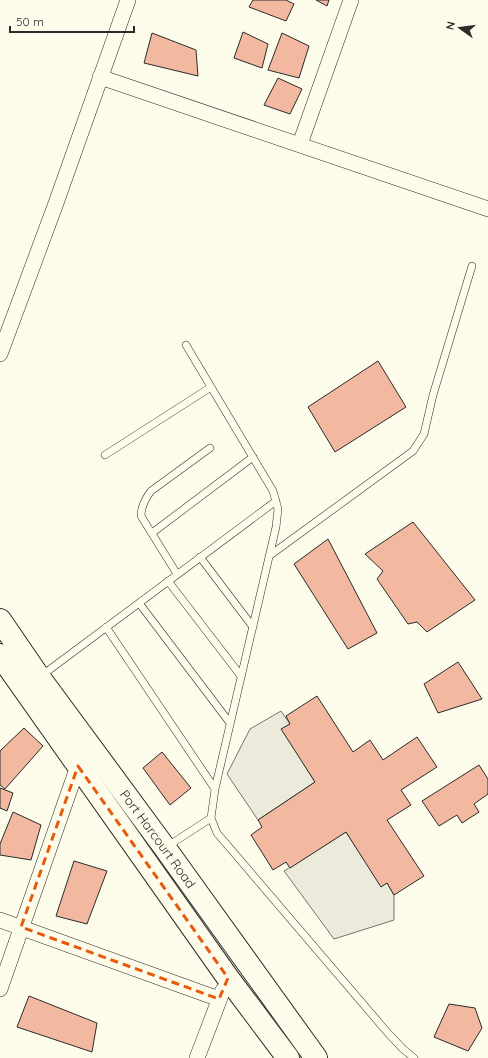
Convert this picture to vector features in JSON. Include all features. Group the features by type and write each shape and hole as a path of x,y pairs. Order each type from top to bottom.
{"highway":[{"name":"Port Harcourt Road","path":"0,620 39,677 165,848 316,1058"},
{"name":"Port Harcourt Road","path":"0,655 228,978 288,1058"},
{"path":"146,862 165,848"}],"street":[{"path":"0,354 55,206 128,0"},
{"path":"300,144 351,0"},
{"path":"100,77 488,209"},
{"path":"0,989 78,766"},
{"path":"0,920 219,999"},
{"path":"197,1058 228,978"}],"lane":[{"path":"269,556 413,451 424,434 433,395 472,266"},
{"path":"186,345 273,491 278,508 276,527 215,790 211,818 217,833 222,839 387,1032 414,1058"},
{"path":"105,455 211,387"},
{"path":"177,574 142,516 141,510 144,500 151,491 210,448"},
{"path":"152,533 253,457"},
{"path":"39,677 276,501"},
{"path":"200,557 253,627"},
{"path":"168,581 241,676"},
{"path":"139,603 230,723"},
{"path":"106,627 215,790"},
{"path":"165,848 211,818"}],"highlighted area":[{"path":"78,766 228,978 219,999 21,927"}],"shaded area":[{"path":"281,711 290,724 282,729 315,782 258,820 227,774 250,729"},
{"path":"346,832 381,886 387,883 394,895 394,920 334,939 284,871"}],"building":[{"path":"253,0 286,0 294,4 286,21 249,7"},
{"path":"316,0 329,0 327,6"},
{"path":"243,32 268,44 262,68 234,58"},
{"path":"152,33 196,50 198,76 144,63"},
{"path":"282,33 309,46 299,78 268,70"},
{"path":"278,78 302,89 290,114 264,105"},
{"path":"378,361 406,407 335,452 308,407"},
{"path":"413,522 475,600 427,632 417,622 408,624 377,579 383,571 365,554"},
{"path":"328,539 377,633 348,649 294,564"},
{"path":"458,662 482,699 438,713 424,684"},
{"path":"317,696 353,752 370,740 383,760 417,737 437,767 401,790 411,805 387,820 424,876 394,895 387,883 381,887 346,832 290,868 286,862 273,870 251,835 262,827 258,820 315,782 281,729 290,724 286,716"},
{"path":"24,728 43,746 5,789 0,785 0,751"},
{"path":"162,752 191,788 170,805 143,768"},
{"path":"479,765 488,779 488,794 474,804 479,812 462,823 457,815 439,826 422,801"},
{"path":"0,788 13,793 7,811 0,808"},
{"path":"13,812 41,825 31,860 0,855 0,844"},
{"path":"74,861 107,871 87,924 56,916"},
{"path":"29,996 97,1023 92,1052 17,1027"},
{"path":"449,1004 475,1008 482,1028 468,1051 434,1037"}]}
